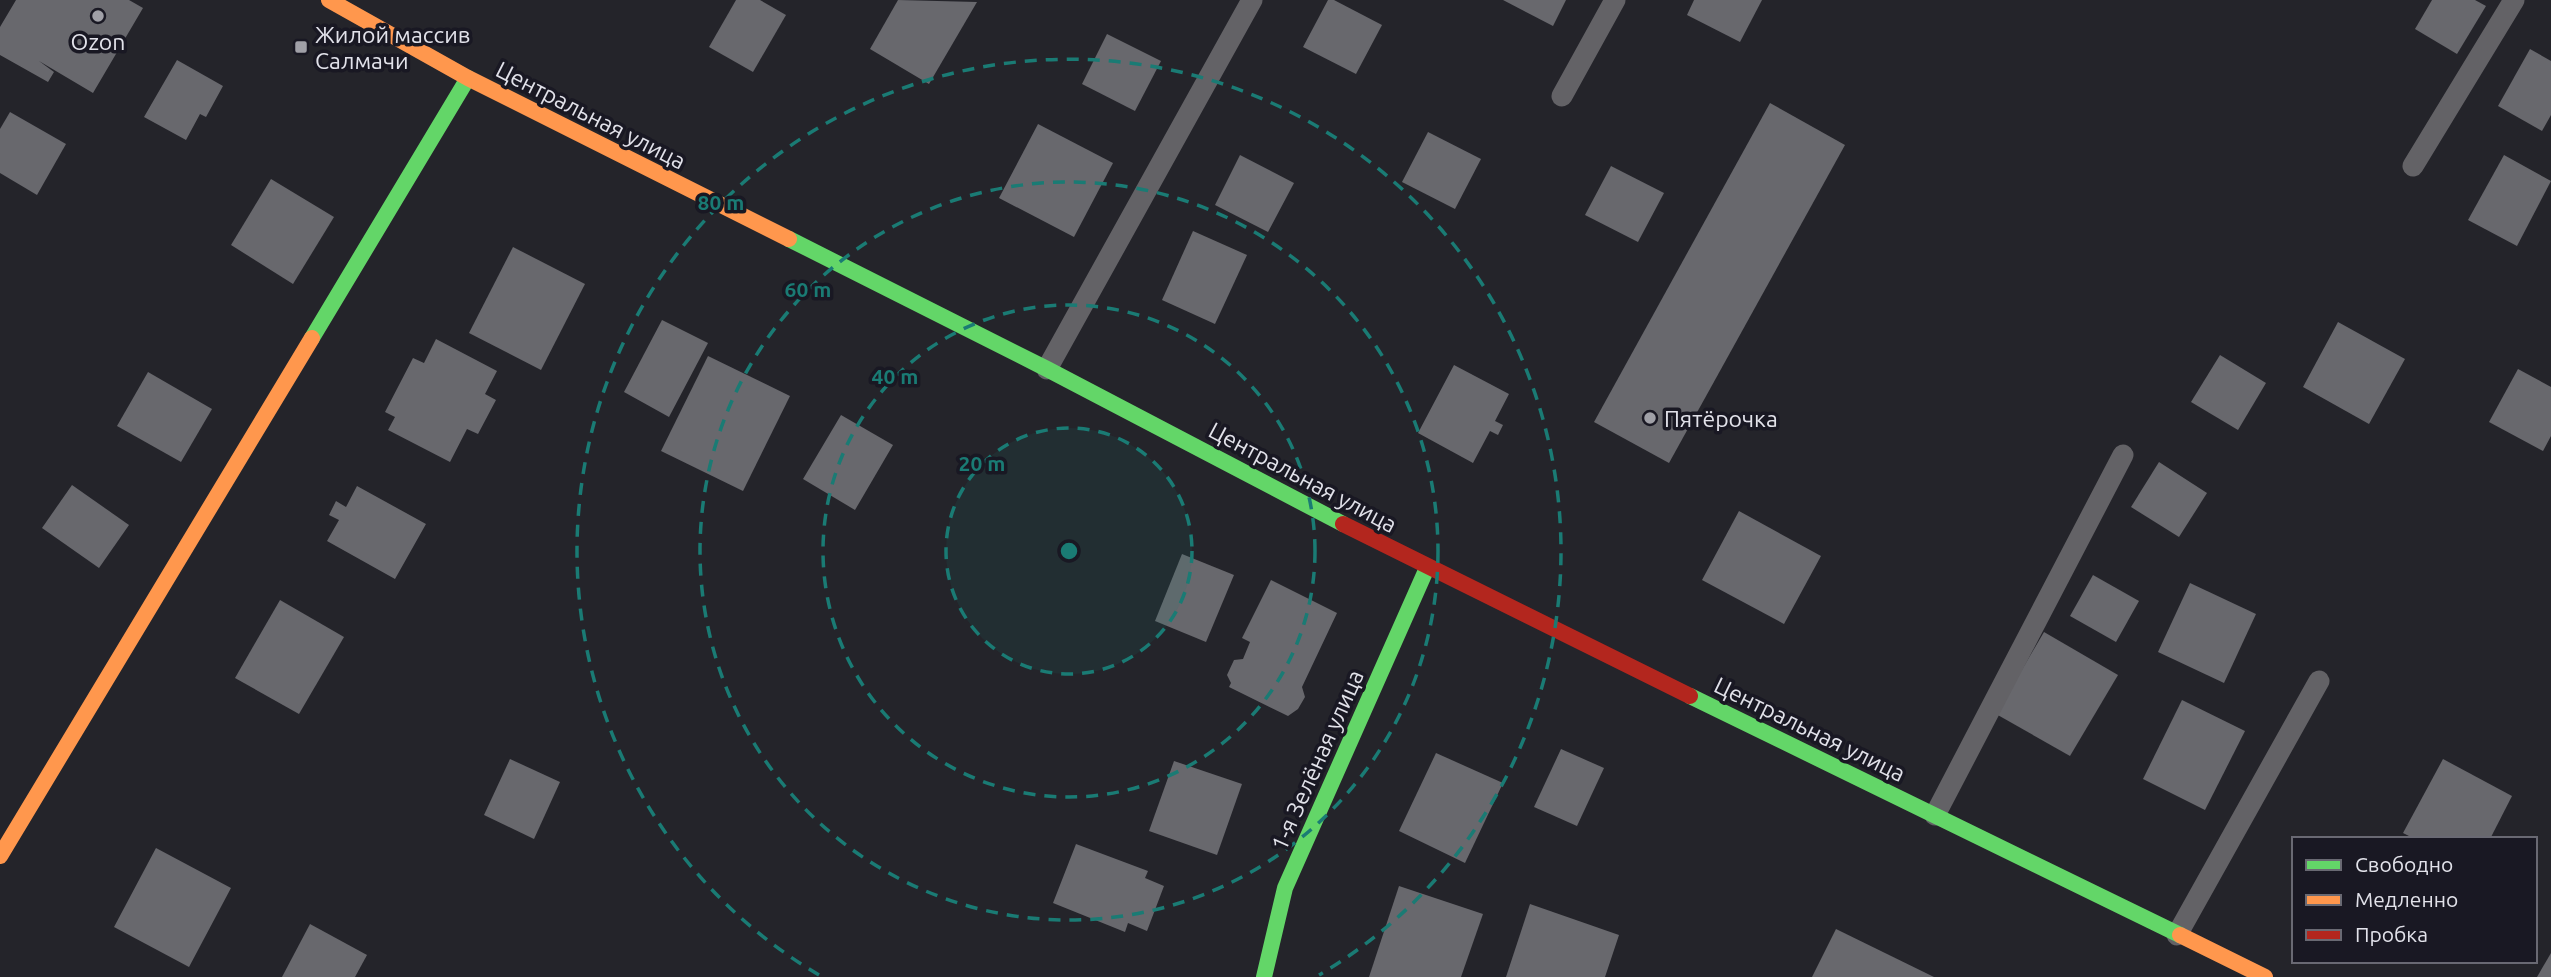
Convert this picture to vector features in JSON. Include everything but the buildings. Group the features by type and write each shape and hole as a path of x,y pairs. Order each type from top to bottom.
{"street":[{"name":"Центральная улица","path":"329,0 468,78 1047,369 1427,568 2264,977"},
{"path":"0,856 468,78"},
{"name":"1-я Зелёная улица","path":"1264,977 1285,888 1427,568"}],"lane":[{"path":"1047,369 1252,0"},
{"path":"1562,96 1615,0"},
{"path":"2413,166 2514,0"},
{"path":"1935,815 2123,455"},
{"path":"2177,935 2319,681"}],"traffic: fast":[{"path":"312,338 468,78"},
{"path":"789,239 1047,369 1343,524"},
{"path":"1264,977 1285,888 1427,568"},
{"path":"1690,696 2180,935"}],"traffic: slow":[{"path":"329,0 468,78 789,239"},
{"path":"0,856 312,338"},
{"path":"2180,935 2265,977"}],"traffic: jam":[{"path":"1343,524 1690,696"}],"place":[{"name":"Ozon","path":"98,16"},
{"name":"Жилой массив Салмачи","path":"301,47"},
{"name":"Пятёрочка","path":"1650,418"}]}
